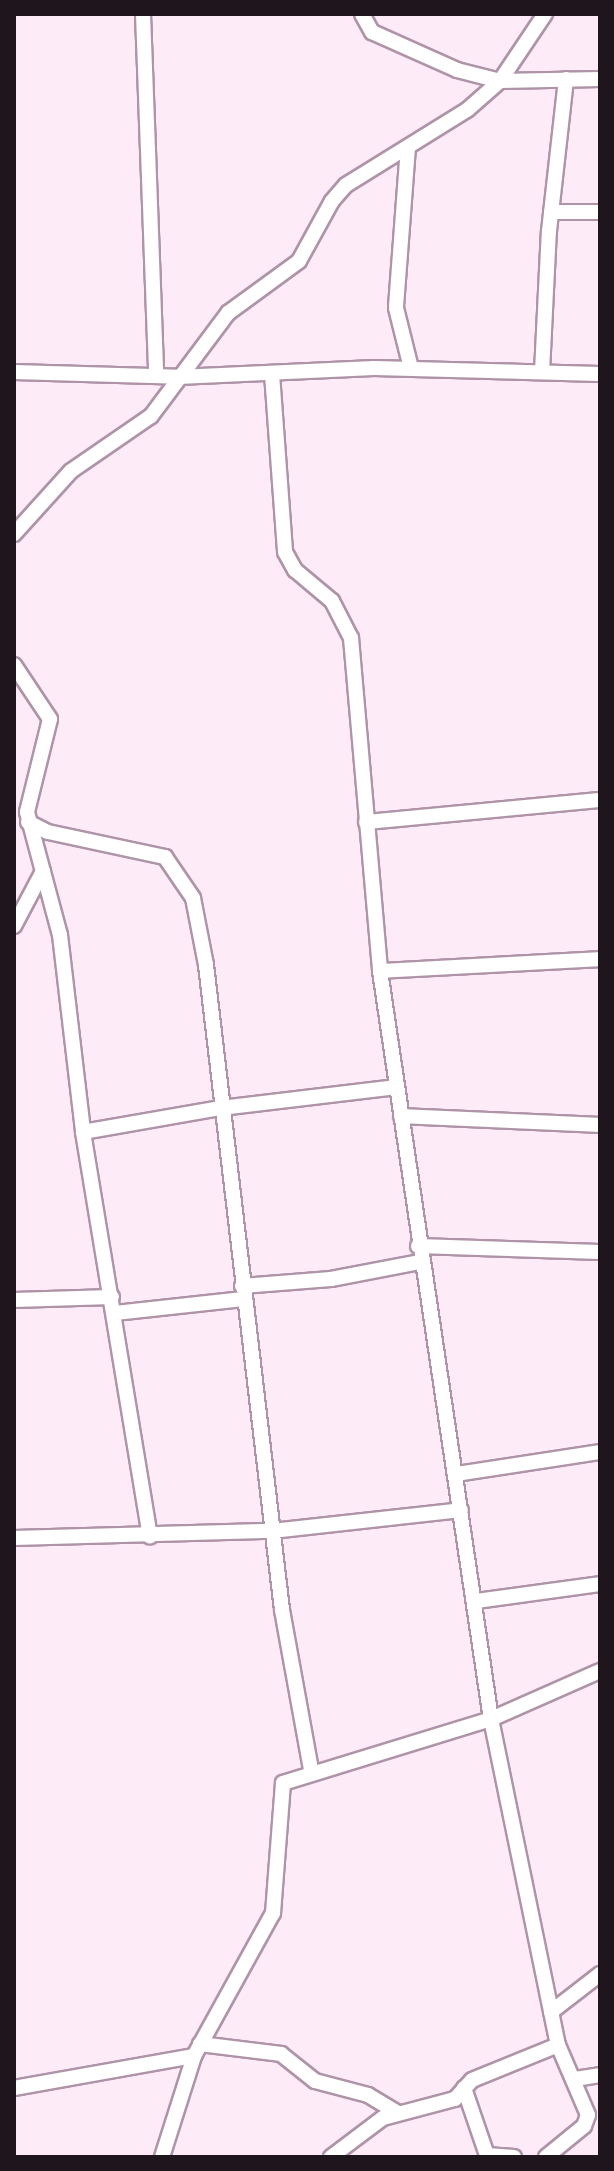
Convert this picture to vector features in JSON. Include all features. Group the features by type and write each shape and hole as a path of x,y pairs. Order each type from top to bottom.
{"street":[{"path":"143,14 156,376"},
{"path":"362,14 372,32 403,50 500,81 600,79"},
{"path":"14,534 71,471 151,416 228,313 299,261 332,201 346,185 467,110 500,81 545,14"},
{"path":"542,372 551,212 566,79"},
{"path":"408,147 396,308 411,368"},
{"path":"551,212 600,212"},
{"path":"14,372 178,377 411,368 600,374"},
{"path":"272,374 285,552 295,570 332,601 351,638 380,971 420,1262 476,1601 491,1719 558,2045 575,2079 588,2122 546,2157"},
{"path":"14,665 50,719 28,802 28,822 60,935 83,1132 150,1536"},
{"path":"366,822 600,800"},
{"path":"28,822 59,835 144,850 165,857 179,872 193,898 206,965 272,1531 311,1770"},
{"path":"14,926 44,871"},
{"path":"380,971 600,959"},
{"path":"83,1132 221,1108 397,1087"},
{"path":"401,1116 600,1125"},
{"path":"418,1246 600,1252"},
{"path":"115,1313 420,1262"},
{"path":"14,1300 112,1297"},
{"path":"456,1474 600,1452"},
{"path":"14,1538 272,1531 461,1510"},
{"path":"476,1601 600,1584"},
{"path":"162,2157 197,2050 273,1913 283,1783 311,1770 491,1719 600,1671"},
{"path":"551,2012 600,1974"},
{"path":"331,2157 396,2112 455,2099 464,2088 499,2066 558,2045"},
{"path":"14,2088 197,2050 281,2054 315,2081 368,2095 396,2112"},
{"path":"575,2079 600,2075"},
{"path":"464,2088 487,2155 514,2157"}]}
